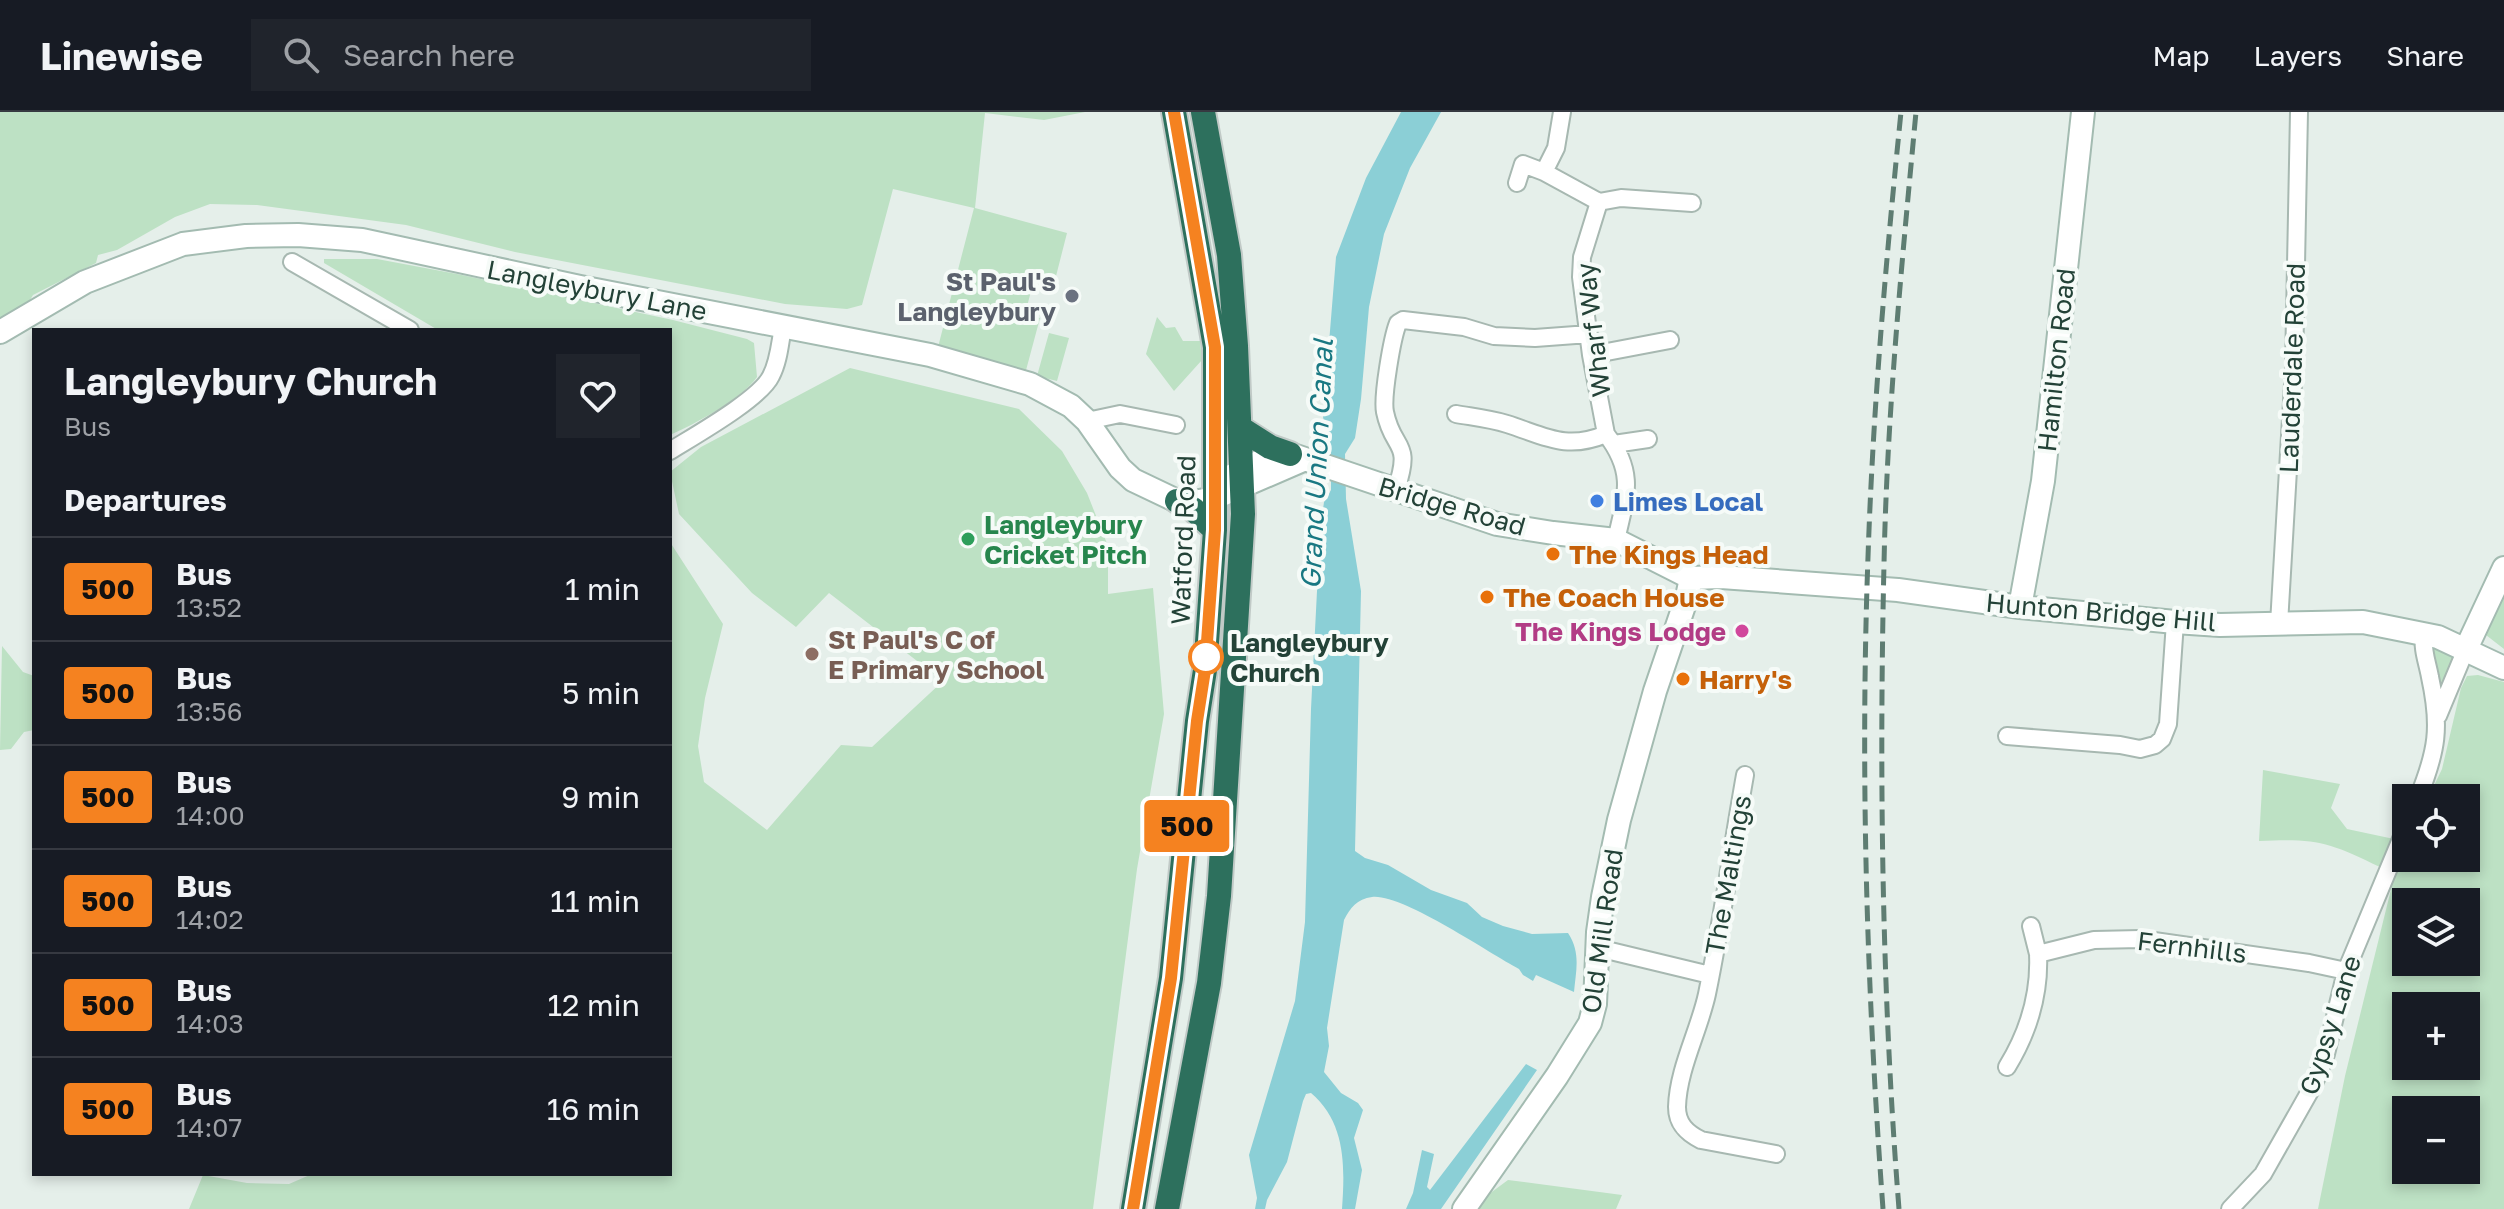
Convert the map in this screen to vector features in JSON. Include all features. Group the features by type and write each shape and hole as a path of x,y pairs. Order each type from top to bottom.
{"highway":[{"name":"Watford Road","path":"1133,1209 1171,978 1205,670 1215,530 1215,347 1174,112"},
{"path":"1167,1209 1209,983 1219,896 1243,514 1229,255 1203,112"},
{"path":"1240,428 1270,447 1303,459"},
{"path":"1171,498 1193,509 1215,530"}],"street":[{"path":"1544,172 1559,138 1562,112"},
{"name":"Hamilton Road","path":"2020,607 2043,481 2083,112"},
{"name":"Lauderdale Road","path":"2279,624 2294,367 2299,112"},
{"path":"1517,183 1523,164 1599,202 1621,198 1692,203"},
{"name":"Wharf Way","path":"1599,202 1582,257 1581,277 1591,355 1610,439 1626,476 1628,491 1616,540"},
{"name":"Langleybury Lane","path":"0,332 85,282 183,244 246,236 298,235 362,240 580,287 930,355 1030,384 1071,406 1087,421 1127,474 1149,489 1171,498"},
{"path":"292,262 407,328"},
{"path":"1396,490 1404,463 1403,451 1388,424 1384,408 1398,323 1403,320 1445,324 1494,336 1535,338 1589,334"},
{"path":"672,450 755,394 770,380 783,327"},
{"path":"1591,355 1670,340"},
{"path":"1087,421 1120,414 1176,425"},
{"path":"1456,414 1506,424 1539,437 1584,443 1648,439"},
{"path":"1171,498 1189,503 1242,479 1270,456 1303,459"},
{"name":"Bridge Road","path":"1303,459 1497,524 1616,540 1691,578"},
{"path":"2423,784 2434,757 2438,716 2504,568"},
{"name":"Hunton Bridge Hill","path":"1691,578 1721,577 1898,590 2020,607 2175,622 2363,622 2424,634 2466,649 2504,668"},
{"name":"Old Mill Road","path":"1464,1209 1557,1076 1590,1023 1595,1004 1603,897 1619,820 1691,578"},
{"path":"2007,736 2140,749 2155,745 2162,739 2168,724 2175,622"},
{"path":"2424,634 2423,651 2438,716"},
{"name":"The Maltings","path":"1745,775 1710,975 1679,1096 1678,1118 1684,1128 1701,1140 1776,1154"},
{"name":"Gypsy Lane","path":"2230,1209 2263,1174 2280,1149 2314,1084 2326,1054 2346,971 2392,861"},
{"path":"2007,1067 2017,1050 2036,999 2038,954 2031,926"},
{"name":"Fernhills","path":"2038,954 2094,940 2140,939 2346,971"},
{"name":"The Maltings","path":"1598,948 1710,975"}],"green space":[{"path":"0,112 1085,112 1044,120 985,113 975,208 1067,233 1055,280 1035,276 1025,314 1040,318 1025,374 937,351 974,208 893,189 862,305 847,309 785,304 515,252 406,225 257,205 210,204 175,217 117,250 98,255 96,263 33,295 27,305 0,320"},
{"path":"324,259 377,259 673,320 747,339 754,343 757,377 729,402 672,434 672,328 435,328 324,263"},
{"path":"1157,317 1166,328 1175,327 1183,341 1200,341 1202,360 1174,391 1146,354"},
{"path":"1049,333 1069,338 1057,381 1037,376"},
{"path":"850,368 1019,409 1062,451 1087,493 1108,546 1108,594 1153,588 1164,714 1137,869 1093,1209 189,1209 203,1176 247,1183 289,1184 307,1176 672,1176 672,545 723,624 705,698 698,746 704,782 767,830 841,745 872,747 943,681 829,593 796,627 752,593 679,514 672,470 701,447"},
{"path":"2504,586 2504,649 2486,635 2486,631"},
{"path":"2,646 23,672 32,675 32,730 24,732 11,749 0,750"},
{"path":"2434,646 2455,656 2439,686 2427,649"},
{"path":"2478,675 2504,682 2504,1209 2318,1209 2345,1076 2395,872 2480,872 2480,784 2435,784 2442,769 2461,688 2467,676"},
{"path":"2263,770 2340,784 2331,808 2347,829 2392,839 2380,867 2348,852 2309,841 2259,841"},
{"path":"1508,1180 1622,1195 1616,1209 1479,1209 1485,1197"}],"water":[{"path":"1401,112 1441,112 1410,168 1384,234 1369,307 1355,438 1345,454 1346,499 1361,591 1355,851 1365,858 1388,865 1431,890 1467,903 1482,917 1503,926 1532,934 1568,933 1576,955 1574,992 1536,975 1533,981 1519,969 1467,938 1403,904 1372,897 1358,902 1344,920 1327,1028 1329,1046 1324,1072 1341,1093 1358,1103 1363,1110 1354,1138 1362,1170 1355,1209 1342,1209 1341,1146 1331,1118 1311,1093 1306,1094 1303,1101 1287,1162 1265,1209 1255,1209 1257,1198 1249,1155 1295,1001 1305,922 1320,532 1324,502 1331,490 1331,452 1323,417 1336,257 1366,178"},
{"path":"1526,1064 1537,1070 1441,1209 1406,1209 1413,1193 1422,1150 1434,1154 1427,1187 1430,1190"}],"railway":[{"path":"1883,1209 1866,883 1866,639 1877,390 1901,112"},
{"path":"1899,1209 1885,967 1883,644 1892,394 1916,112"}],"bus line":[{"name":"500","path":"1133,1209 1171,978 1205,670 1215,530 1215,347 1174,112"}],"place":[{"name":"St Paul's Langleybury","path":"1072,296"},
{"name":"Limes Local","path":"1597,501"},
{"name":"Langleybury Cricket Pitch","path":"968,539"},
{"name":"The Kings Head","path":"1553,554"},
{"name":"The Coach House","path":"1487,597"},
{"name":"The Kings Lodge","path":"1742,631"},
{"name":"St Paul's C of E Primary School","path":"812,654"},
{"name":"Langleybury Church","path":"1206,657"},
{"name":"Harry's","path":"1683,679"}],"water label":[{"name":"Grand Union Canal","path":"1316,464"}]}
